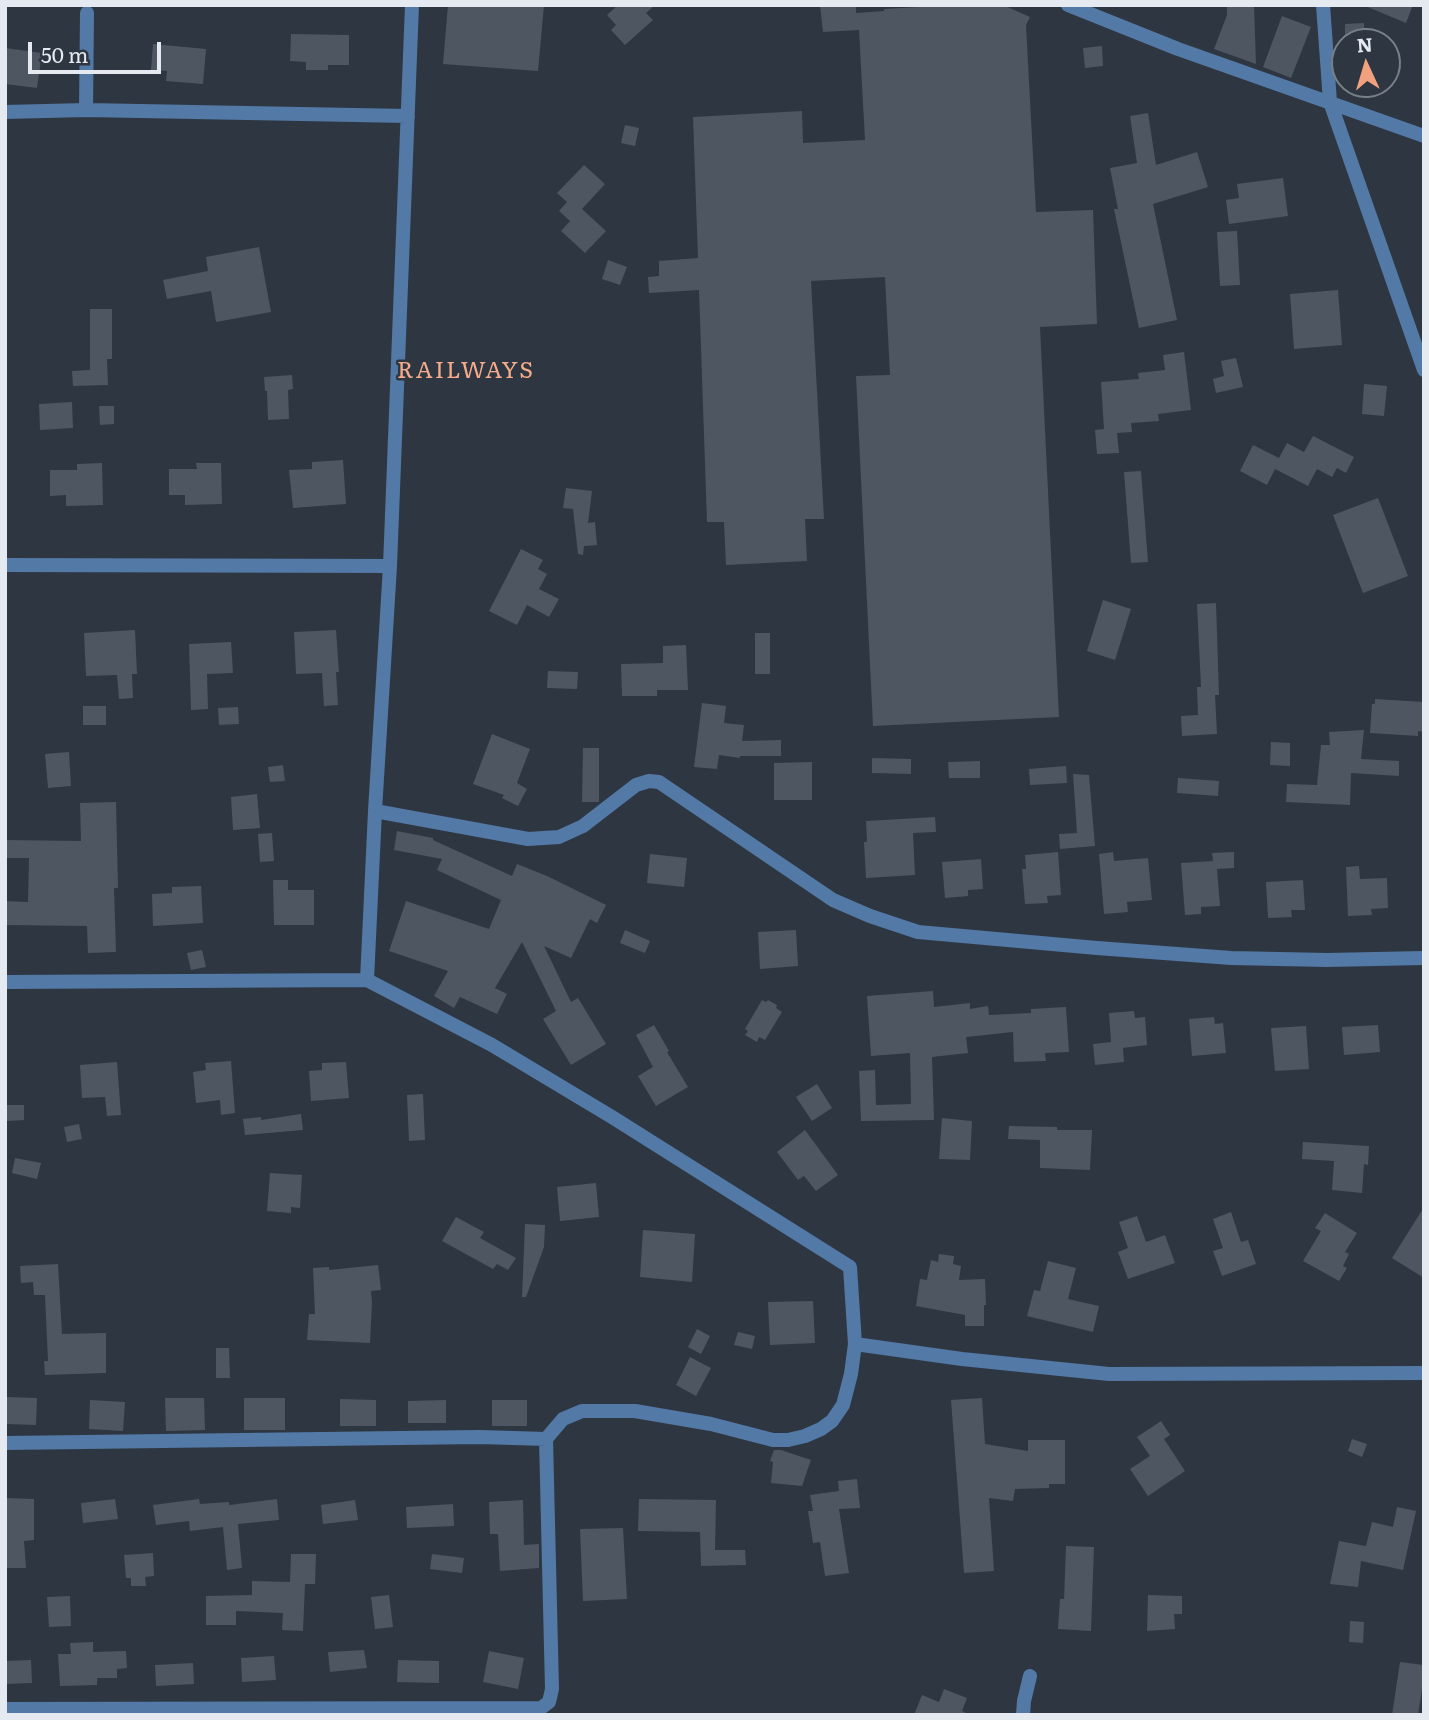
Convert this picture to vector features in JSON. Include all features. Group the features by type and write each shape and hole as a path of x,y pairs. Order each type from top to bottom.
{"street":[{"path":"367,980 390,566 412,5"},
{"path":"1068,5 1178,48 1424,136"},
{"path":"1323,5 1330,102 1424,370"},
{"path":"86,110 87,13"},
{"path":"5,112 86,110 408,116"},
{"path":"5,565 390,566"},
{"path":"375,811 528,839 559,837 583,827 636,785 649,781 659,782 833,900 918,932 1231,958 1424,958"},
{"path":"5,982 367,980 492,1045 850,1267 855,1344 843,1405 832,1421 805,1436 773,1440 711,1424 635,1411 582,1410 563,1419 546,1439 552,1689 549,1702 541,1708 5,1709"},
{"path":"855,1344 962,1359 1109,1374 1424,1373"},
{"path":"5,1443 480,1437 546,1439"},
{"path":"1023,1715 1030,1676"}],"building":[{"path":"448,5 544,5 538,71 443,64"},
{"path":"618,5 655,5 646,13 653,20 625,45 611,30 616,25 607,15"},
{"path":"820,5 856,5 856,13 955,5 1003,5 1030,17 1026,25 1036,212 1093,210 1097,324 1040,327 1059,717 873,726 856,376 890,375 885,277 811,281 824,519 805,519 807,561 726,565 724,522 707,522 699,290 649,293 648,277 659,276 659,261 698,258 693,117 802,111 803,143 865,140 859,30 823,32"},
{"path":"1227,5 1254,5 1256,64 1214,49 1227,15"},
{"path":"1363,5 1413,5 1406,23"},
{"path":"1282,16 1311,27 1291,78 1263,67"},
{"path":"1364,23 1364,28 1345,28 1345,24"},
{"path":"291,34 349,35 349,65 328,65 328,70 306,70 306,62 290,61"},
{"path":"153,44 206,49 203,84 166,81 167,71 151,70"},
{"path":"1102,46 1103,66 1085,68 1083,48"},
{"path":"5,48 42,53 37,88 5,84"},
{"path":"1148,113 1156,165 1197,152 1208,187 1153,204 1177,320 1139,328 1114,209 1118,209 1110,168 1137,163 1130,116"},
{"path":"625,125 639,128 635,146 621,143"},
{"path":"584,165 605,184 582,209 606,231 585,253 561,231 570,221 559,211 567,202 557,193"},
{"path":"1283,178 1288,216 1229,224 1226,200 1239,198 1237,184"},
{"path":"1237,231 1240,285 1220,286 1217,232"},
{"path":"259,247 271,312 216,322 211,291 167,299 163,280 208,271 206,257"},
{"path":"608,260 627,267 620,285 602,279"},
{"path":"1338,290 1342,345 1294,349 1290,294"},
{"path":"90,309 112,309 112,359 107,359 108,385 73,386 72,371 90,370"},
{"path":"1184,352 1191,410 1158,414 1159,421 1131,423 1132,432 1117,433 1119,453 1097,454 1095,430 1104,429 1101,382 1139,379 1138,373 1165,370 1163,355"},
{"path":"1236,358 1243,387 1216,393 1213,379 1224,376 1221,361"},
{"path":"292,375 293,389 288,390 289,419 268,420 264,377"},
{"path":"1364,384 1387,386 1384,416 1362,414"},
{"path":"72,402 73,428 40,430 39,404"},
{"path":"99,406 114,406 114,424 100,425"},
{"path":"1313,436 1354,457 1346,473 1337,468 1332,477 1317,469 1308,486 1275,469 1267,485 1240,471 1253,445 1279,458 1287,443 1304,452"},
{"path":"343,460 346,504 293,508 289,470 312,469 312,462"},
{"path":"102,463 103,505 66,506 66,495 50,496 50,470 77,470 77,464"},
{"path":"196,463 221,463 222,504 185,505 185,495 169,495 169,469 197,469"},
{"path":"1141,471 1148,562 1131,563 1124,472"},
{"path":"566,488 592,491 588,523 595,522 597,545 584,546 583,555 578,554 573,509 563,508"},
{"path":"1378,498 1408,576 1363,593 1333,515"},
{"path":"521,549 543,560 538,569 547,574 539,589 559,599 549,617 527,605 517,625 489,611"},
{"path":"1103,600 1131,609 1115,660 1087,651"},
{"path":"1216,603 1219,695 1215,695 1217,734 1182,736 1181,716 1198,715 1197,687 1201,687 1197,604"},
{"path":"135,630 137,674 132,674 133,698 119,699 117,675 86,676 84,633"},
{"path":"336,630 338,705 324,706 322,673 296,674 294,632"},
{"path":"755,633 770,633 770,674 755,674"},
{"path":"231,642 233,673 207,674 208,709 191,710 189,644"},
{"path":"686,645 688,690 657,690 657,696 622,696 621,664 663,663 663,646"},
{"path":"548,671 578,672 577,689 547,688"},
{"path":"1375,699 1424,702 1424,732 1418,731 1418,736 1370,733 1372,704 1375,704"},
{"path":"702,703 726,706 724,723 744,725 742,741 781,740 781,756 740,758 719,755 717,769 694,767"},
{"path":"83,706 106,706 106,725 83,725"},
{"path":"238,707 239,724 219,725 218,708"},
{"path":"1364,730 1361,759 1399,761 1399,776 1351,773 1350,805 1286,802 1287,784 1317,785 1321,745 1330,745 1329,732"},
{"path":"492,734 530,749 517,783 527,789 518,806 502,798 504,795 473,784"},
{"path":"1271,742 1290,743 1290,766 1270,765"},
{"path":"583,748 599,748 599,802 582,802"},
{"path":"69,752 71,786 48,788 45,754"},
{"path":"872,758 911,759 911,774 872,773"},
{"path":"980,761 980,778 949,778 948,762"},
{"path":"812,762 812,800 774,800 774,763"},
{"path":"283,765 285,781 270,782 268,767"},
{"path":"1066,766 1067,783 1030,785 1029,769"},
{"path":"1073,774 1089,775 1095,846 1060,849 1059,834 1077,833"},
{"path":"1178,778 1219,781 1218,796 1177,793"},
{"path":"257,794 260,828 233,830 231,797"},
{"path":"116,802 116,952 88,953 87,926 5,925 5,901 28,902 29,858 6,858 7,840 81,841 80,803"},
{"path":"935,817 936,832 913,833 915,875 866,878 866,821"},
{"path":"397,831 433,838 512,876 517,864 606,905 597,923 590,919 571,958 544,946 571,1002 578,998 606,1044 571,1065 543,1019 556,1011 522,942 495,988 507,994 497,1014 460,997 454,1008 434,996 448,971 389,951 406,901 489,929 501,900 437,870 442,859 394,850"},
{"path":"272,833 274,861 260,862 258,834"},
{"path":"1058,852 1061,895 1047,896 1048,903 1025,904 1022,869 1026,869 1025,855"},
{"path":"1113,852 1114,861 1148,858 1152,900 1127,902 1128,912 1104,914 1099,854"},
{"path":"1234,852 1234,868 1217,869 1220,906 1201,907 1201,914 1185,915 1181,863 1213,861 1212,853"},
{"path":"650,854 687,858 684,887 647,883"},
{"path":"981,859 983,889 968,890 968,896 945,898 942,862"},
{"path":"1359,866 1360,879 1387,878 1388,908 1371,909 1372,915 1348,916 1346,867"},
{"path":"273,880 288,880 288,890 314,890 314,925 274,925"},
{"path":"1303,880 1305,910 1291,910 1292,917 1268,918 1266,882"},
{"path":"201,886 203,923 153,926 152,894 172,893 172,887"},
{"path":"625,930 650,941 645,953 620,943"},
{"path":"796,930 798,966 760,969 758,932"},
{"path":"202,950 206,967 191,970 187,953"},
{"path":"933,991 934,1007 970,1003 970,1009 988,1006 989,1015 1031,1013 1031,1009 1066,1007 1069,1052 1045,1053 1046,1061 1014,1062 1013,1032 966,1037 968,1053 932,1057 934,1120 861,1121 859,1071 875,1070 876,1105 911,1104 910,1053 871,1056 867,996"},
{"path":"762,1000 777,1005 776,1008 782,1012 765,1040 759,1037 757,1042 745,1035 748,1031 745,1029"},
{"path":"1134,1011 1135,1018 1145,1017 1147,1045 1123,1048 1124,1062 1095,1065 1093,1044 1111,1042 1109,1013"},
{"path":"1214,1017 1215,1024 1223,1023 1226,1053 1192,1056 1189,1019"},
{"path":"654,1025 688,1087 656,1106 638,1076 653,1067 636,1035"},
{"path":"1378,1025 1380,1052 1344,1055 1342,1027"},
{"path":"1306,1026 1309,1069 1275,1071 1271,1028"},
{"path":"231,1061 235,1113 221,1115 220,1100 196,1103 193,1072 206,1070 205,1063"},
{"path":"117,1062 121,1115 107,1116 105,1097 82,1098 80,1065"},
{"path":"346,1062 349,1098 311,1101 309,1071 322,1070 322,1063"},
{"path":"817,1084 832,1108 812,1121 796,1097"},
{"path":"423,1094 425,1140 409,1141 407,1095"},
{"path":"7,1105 24,1105 24,1120 7,1121"},
{"path":"301,1114 303,1130 245,1135 243,1119 261,1117 261,1120"},
{"path":"942,1118 972,1121 970,1160 939,1159"},
{"path":"79,1124 82,1139 67,1142 64,1127"},
{"path":"1009,1126 1092,1130 1090,1170 1040,1168 1040,1140 1008,1139"},
{"path":"805,1130 838,1175 816,1191 804,1176 798,1180 777,1152"},
{"path":"1303,1142 1369,1146 1368,1165 1364,1164 1362,1193 1332,1190 1334,1161 1302,1159"},
{"path":"15,1158 41,1163 37,1179 12,1173"},
{"path":"270,1173 302,1175 300,1208 291,1207 291,1213 267,1211"},
{"path":"596,1183 599,1217 560,1221 557,1187"},
{"path":"1424,1207 1424,1278 1392,1258"},
{"path":"1231,1212 1241,1242 1248,1240 1256,1264 1222,1276 1213,1251 1223,1248 1213,1219"},
{"path":"1325,1213 1357,1233 1345,1252 1349,1254 1343,1266 1347,1268 1339,1281 1303,1261 1321,1231 1315,1228"},
{"path":"1137,1216 1146,1242 1165,1235 1175,1263 1128,1279 1118,1252 1128,1248 1119,1222"},
{"path":"456,1217 484,1232 480,1238 516,1258 508,1270 497,1264 493,1269 442,1241"},
{"path":"525,1224 545,1225 544,1247 526,1297 522,1297"},
{"path":"643,1230 695,1234 692,1282 640,1277"},
{"path":"939,1254 954,1256 953,1264 961,1266 959,1280 985,1279 984,1326 965,1326 965,1315 916,1306 920,1279 927,1280 931,1260 938,1262"},
{"path":"1048,1261 1076,1268 1068,1299 1099,1306 1093,1332 1027,1316 1034,1290 1040,1291"},
{"path":"58,1264 62,1334 106,1333 106,1373 45,1375 44,1361 48,1361 45,1295 34,1295 33,1282 21,1283 20,1266"},
{"path":"378,1265 381,1290 371,1291 370,1343 307,1340 309,1314 315,1314 313,1268 329,1267 329,1270"},
{"path":"813,1301 815,1343 770,1345 768,1302"},
{"path":"697,1329 710,1336 701,1354 688,1347"},
{"path":"738,1332 755,1336 752,1349 734,1345"},
{"path":"216,1348 229,1348 230,1378 216,1378"},
{"path":"690,1357 711,1368 696,1396 676,1385"},
{"path":"7,1397 37,1398 36,1425 6,1424"},
{"path":"165,1398 204,1398 205,1430 166,1431"},
{"path":"244,1398 285,1398 285,1430 244,1430"},
{"path":"982,1398 985,1444 1028,1451 1028,1440 1065,1440 1065,1484 1049,1484 1049,1488 1015,1489 1013,1501 989,1498 994,1571 964,1573 951,1400"},
{"path":"340,1399 376,1400 376,1426 340,1426"},
{"path":"90,1400 125,1402 123,1431 89,1429"},
{"path":"446,1400 446,1423 408,1423 408,1401"},
{"path":"492,1400 527,1400 527,1426 492,1426"},
{"path":"1161,1421 1170,1435 1164,1439 1185,1471 1148,1496 1130,1469 1150,1456 1137,1437"},
{"path":"1352,1439 1367,1444 1362,1457 1348,1451"},
{"path":"774,1450 811,1460 802,1486 771,1483 773,1462 770,1461"},
{"path":"857,1479 860,1508 839,1509 849,1573 825,1576 820,1542 813,1543 808,1511 813,1511 810,1495 839,1491 838,1481"},
{"path":"5,1498 34,1499 34,1540 24,1541 26,1568 5,1568"},
{"path":"115,1499 118,1519 83,1523 81,1503"},
{"path":"199,1499 200,1504 229,1502 229,1505 277,1499 279,1520 238,1524 242,1568 227,1570 223,1527 190,1531 189,1521 156,1525 153,1505"},
{"path":"639,1499 716,1500 715,1550 745,1550 746,1565 701,1566 700,1532 638,1531"},
{"path":"355,1500 358,1520 323,1524 321,1505"},
{"path":"523,1500 524,1545 539,1544 539,1568 500,1571 498,1534 490,1534 489,1502"},
{"path":"453,1504 454,1526 407,1528 406,1507"},
{"path":"1397,1507 1416,1511 1403,1570 1361,1561 1358,1587 1330,1584 1339,1541 1366,1546 1372,1522 1393,1527"},
{"path":"623,1528 627,1599 583,1601 580,1529"},
{"path":"1066,1546 1094,1547 1091,1631 1058,1629 1060,1599 1064,1599"},
{"path":"153,1553 154,1576 145,1577 146,1586 131,1586 131,1578 126,1578 124,1555"},
{"path":"291,1554 316,1554 315,1584 305,1584 303,1631 282,1630 283,1613 236,1611 236,1625 206,1625 206,1596 252,1595 252,1581 290,1582"},
{"path":"432,1554 464,1558 462,1573 430,1569"},
{"path":"389,1595 393,1627 375,1629 371,1597"},
{"path":"1148,1595 1182,1596 1182,1614 1174,1614 1175,1629 1147,1631"},
{"path":"70,1596 71,1626 49,1627 47,1597"},
{"path":"1350,1621 1364,1622 1363,1643 1349,1642"},
{"path":"93,1642 93,1652 126,1651 127,1668 117,1669 117,1678 97,1678 97,1685 60,1686 58,1654 71,1654 70,1643"},
{"path":"364,1650 367,1668 330,1672 328,1652"},
{"path":"489,1651 524,1658 518,1689 483,1682"},
{"path":"274,1656 276,1680 242,1682 241,1658"},
{"path":"31,1660 32,1683 5,1684 5,1661"},
{"path":"398,1660 439,1661 439,1683 397,1682"},
{"path":"1400,1662 1424,1665 1418,1715 1392,1715"},
{"path":"193,1663 194,1684 156,1686 155,1665"},
{"path":"944,1689 967,1698 962,1711 970,1715 914,1715 922,1695 939,1702"}],"district":[{"name":"RAILWAYS","path":"466,371"}]}
